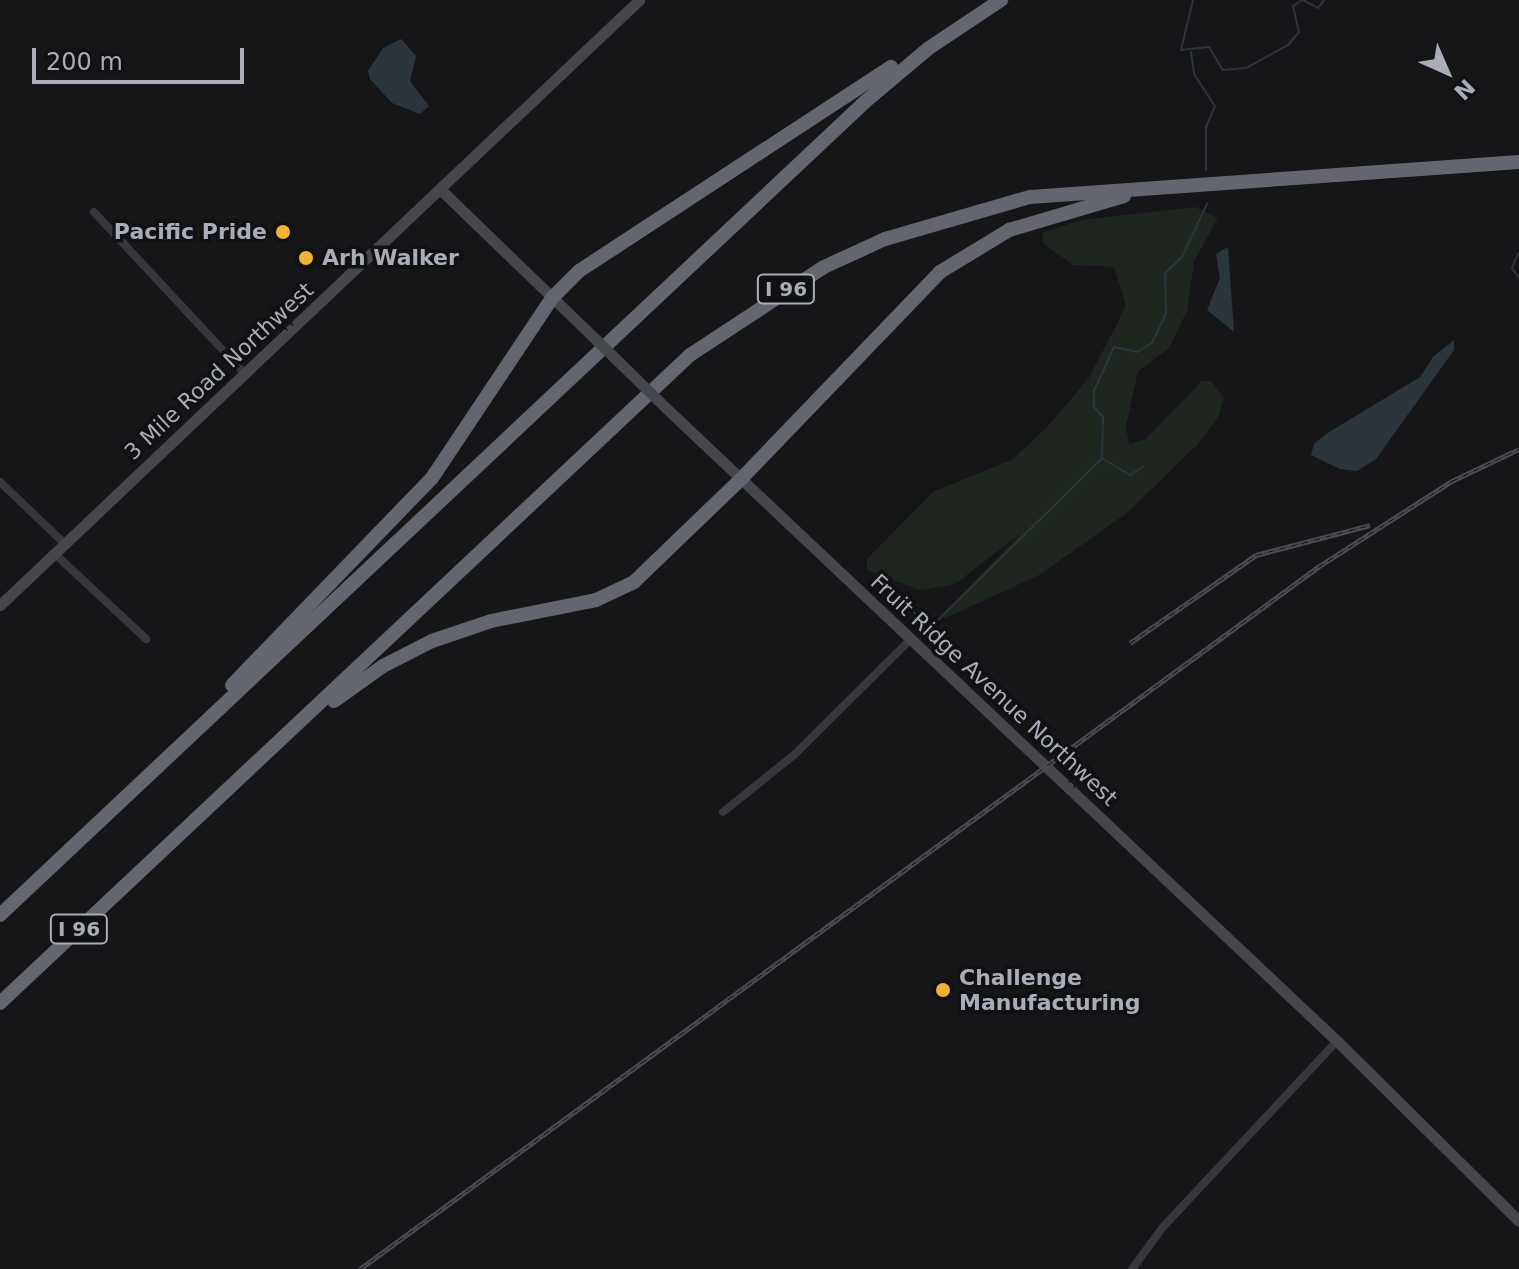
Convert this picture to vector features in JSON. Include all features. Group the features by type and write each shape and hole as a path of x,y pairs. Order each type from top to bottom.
{"highway":[{"name":"I 96","path":"0,915 866,101 1001,0"},
{"path":"60,859 425,486 485,405 552,298 615,244 865,86 929,39 980,13"},
{"name":"I 96","path":"0,1003 690,355 760,305 885,239 956,215 1030,197 1191,183 1519,162"},
{"path":"227,791 345,693 406,653 465,628 596,600 634,582 741,479 905,303 977,248 1055,212 1191,183"}],"main road":[{"name":"3 Mile Road Northwest","path":"0,605 639,0"},
{"name":"Fruit Ridge Avenue Northwest","path":"441,190 667,409 1337,1041 1519,1221"}],"street":[{"path":"94,212 245,374"},
{"path":"0,482 65,544"},
{"path":"55,554 146,639"},
{"path":"723,812 794,755 911,639"},
{"path":"1132,1269 1168,1220 1337,1041"}],"shaded area":[{"path":"401,39 416,56 410,81 429,106 420,114 392,103 370,79 368,71 383,48"},
{"path":"1195,207 1218,218 1194,261 1187,311 1169,348 1138,371 1126,426 1129,444 1146,439 1202,381 1211,381 1224,398 1218,417 1198,444 1127,513 1039,575 952,615 938,620 1019,535 955,584 919,590 867,570 867,559 933,492 1013,459 1048,426 1088,379 1115,328 1126,305 1114,267 1073,265 1044,244 1042,233 1081,220"},
{"path":"1228,247 1234,332 1207,310 1220,278 1216,254"},
{"path":"1454,340 1454,350 1376,459 1357,471 1340,469 1311,455 1314,444 1326,434 1420,377 1433,357"}],"waterway":[{"path":"1193,0 1181,50 1209,47 1223,70 1246,68 1288,45 1299,32 1293,6 1302,0"},
{"path":"1303,0 1318,8 1324,0"},
{"path":"1191,52 1194,74 1215,106 1206,127 1206,170"},
{"path":"1143,467 1130,475 1102,458 1103,417 1094,407 1094,391 1114,347 1137,352 1152,343 1166,313 1165,273 1182,257 1207,204"},
{"path":"1519,252 1512,268 1519,278"},
{"path":"899,599 922,620 938,620 1101,459"}],"railway":[{"path":"360,1269 1318,567 1452,481 1519,449"},
{"path":"1130,643 1256,555 1370,525"}],"place":[{"name":"Pacific Pride","path":"283,232"},
{"name":"Arh Walker","path":"306,258"},
{"name":"Challenge Manufacturing","path":"943,990"}]}
